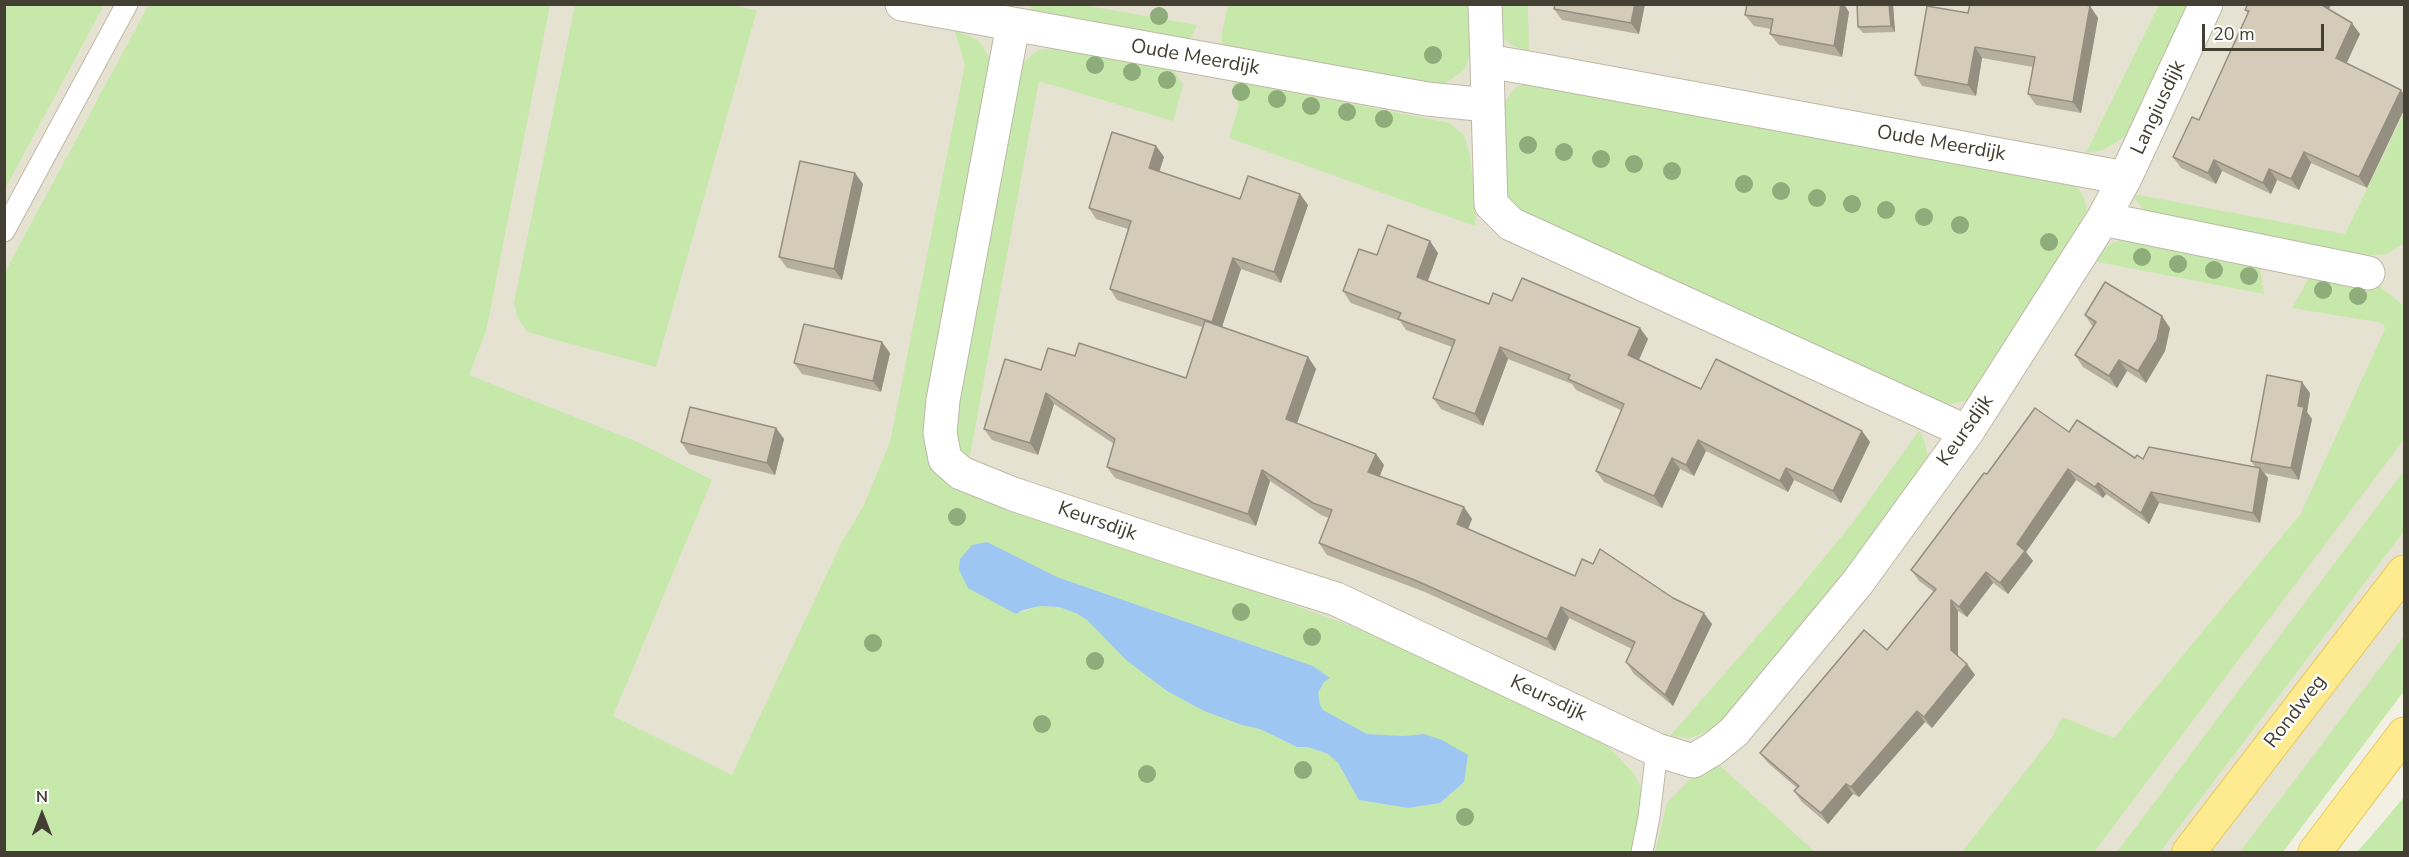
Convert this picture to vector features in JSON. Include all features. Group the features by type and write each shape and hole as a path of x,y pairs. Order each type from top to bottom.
{"main road":[{"name":"Rondweg","path":"2188,852 2404,572"},
{"path":"2315,852 2404,734"}],"street":[{"name":"Oude Meerdijk","path":"902,4 1013,26 1427,99 1488,105"},
{"path":"1485,4 1491,204 1511,224 1967,432"},
{"name":"Langiusdijk","path":"2125,178 2206,4"},
{"name":"Keursdijk","path":"1013,26 942,400 940,433 945,459 961,473 1005,491 1184,551 1336,598 1657,750 1693,761 1734,732 1858,582 1967,432 2103,219"},
{"name":"Oude Meerdijk","path":"1487,61 2125,178"},
{"path":"2125,178 2103,219 2368,273"}],"lane":[{"path":"4,231 127,4"},
{"path":"1642,852 1649,818 1657,750"}],"shaded area":[{"path":"5,5 2404,5 2404,652 2253,852 5,852"}],"green space":[{"path":"149,4 550,5 486,331 469,375 635,441 712,480 613,716 732,775 842,542 863,507 890,442 965,65 954,29 977,40 983,46 990,61 925,427 925,448 931,468 944,480 985,502 1169,561 1341,622 1395,644 1606,744 1634,774 1643,792 1632,852 4,852 5,272","holes":["987,542 1057,577 1313,666 1329,677 1317,693 1323,710 1367,734 1403,736 1424,734 1464,782 1440,803 1408,808 1359,800 1338,763 1328,754 1308,747 1297,747 1260,729 1204,711 1167,691 1126,660 1087,620 1078,614 1058,607 1040,606 1016,614 967,550 973,545"]},
{"path":"4,5 104,5 5,189"},
{"path":"575,5 729,5 757,10 656,367 527,332 518,318 514,303"},
{"path":"1031,5 1083,5 1197,25 1192,36 1185,41 1031,12"},
{"path":"1228,5 1469,5 1472,48 1465,69 1449,81 1439,85 1222,48 1222,33"},
{"path":"1495,5 1528,5 1529,51 1513,46 1503,38 1499,32"},
{"path":"2159,5 2195,5 2129,134 2103,150 2086,153"},
{"path":"1056,48 1173,69 1183,85 1173,121 1039,81 969,461 961,453 952,430 1022,64 1038,50"},
{"path":"1235,81 1450,123 1464,136 1469,151 1476,203 1475,226 1229,138 1239,106 1232,90"},
{"path":"1525,84 2072,183 2081,192 2088,216 1974,398 1947,405 1932,401 1747,312 1517,211 1506,199 1502,105 1516,87"},
{"path":"2404,113 2404,243 2387,254 2369,255 2182,221 2145,211 2134,198 2133,194 2345,234"},
{"path":"2124,239 2259,262 2264,294 2093,261 2110,244"},
{"path":"2313,271 2378,285 2404,306 2404,438 2402,442 2094,852 1962,852 2053,736 2062,717 2114,738 2300,515 2385,329 2383,323 2292,308"},
{"path":"1919,431 1929,460 1878,536 1717,728 1690,738 1670,736 1796,592 1851,525"},
{"path":"2404,471 2404,531 2160,852 2117,852"},
{"path":"2404,636 2404,691 2283,852 2240,852"},
{"path":"1718,764 1815,852 1655,852 1667,803 1697,772"},
{"path":"2404,797 2404,852 2357,852 2373,834"}],"water":[{"path":"987,542 1057,577 1313,666 1330,678 1324,682 1318,693 1323,710 1367,734 1403,736 1424,734 1442,740 1468,755 1464,782 1440,803 1408,808 1359,800 1338,763 1328,754 1308,747 1297,747 1260,729 1204,711 1167,691 1126,660 1087,620 1078,614 1059,607 1040,606 1016,614 968,588 959,570 960,559 972,545"}],"building":[{"path":"1555,4 1635,4 1631,23 1554,9"},
{"path":"1747,4 1841,4 1834,46 1770,34 1773,19 1745,15"},
{"path":"1857,4 1889,4 1891,26 1858,27"},
{"path":"1970,4 2080,4 2090,6 2073,102 2028,94 2035,57 1975,47 1968,85 1915,75 1927,6 1968,13"},
{"path":"2248,4 2320,4 2352,23 2336,58 2401,90 2359,177 2304,152 2291,179 2269,169 2263,183 2214,160 2208,173 2173,157 2192,117 2199,120 2249,11 2245,10"},
{"path":"1112,132 1156,146 1149,168 1240,199 1248,176 1300,194 1274,272 1233,258 1212,322 1110,289 1131,221 1089,208"},
{"path":"800,161 855,173 834,269 779,257"},
{"path":"1388,225 1430,241 1417,277 1489,304 1493,293 1512,301 1522,278 1640,328 1628,355 1701,389 1716,359 1862,431 1833,491 1786,468 1780,481 1698,440 1686,465 1672,458 1654,496 1596,471 1624,404 1568,379 1570,375 1500,347 1475,414 1433,398 1455,340 1398,319 1401,313 1343,291 1359,249 1377,255"},
{"path":"2105,282 2162,316 2157,340 2138,371 2119,360 2109,376 2075,355 2096,322 2085,315"},
{"path":"1205,321 1308,357 1286,419 1376,454 1368,472 1464,507 1457,524 1575,576 1582,559 1593,564 1600,549 1673,598 1704,613 1665,695 1626,662 1635,642 1561,607 1547,639 1417,581 1319,543 1332,510 1313,503 1262,470 1248,514 1107,467 1115,439 1046,393 1030,443 984,429 1005,359 1041,370 1048,348 1075,356 1079,343 1186,378"},
{"path":"804,324 882,342 873,381 794,363"},
{"path":"2267,375 2302,382 2298,406 2304,407 2291,468 2251,461"},
{"path":"690,407 776,428 767,463 681,442"},
{"path":"2035,408 2069,432 2077,420 2135,458 2137,455 2143,459 2149,447 2260,468 2253,513 2151,492 2141,513 2098,483 2095,487 2068,469 2017,544 2025,551 2000,583 1986,572 1959,607 1951,600 1951,650 1967,664 1924,717 1917,711 1851,787 1846,784 1821,813 1794,791 1799,786 1760,753 1864,630 1887,650 1936,589 1911,570 1984,473 1987,474"}]}
